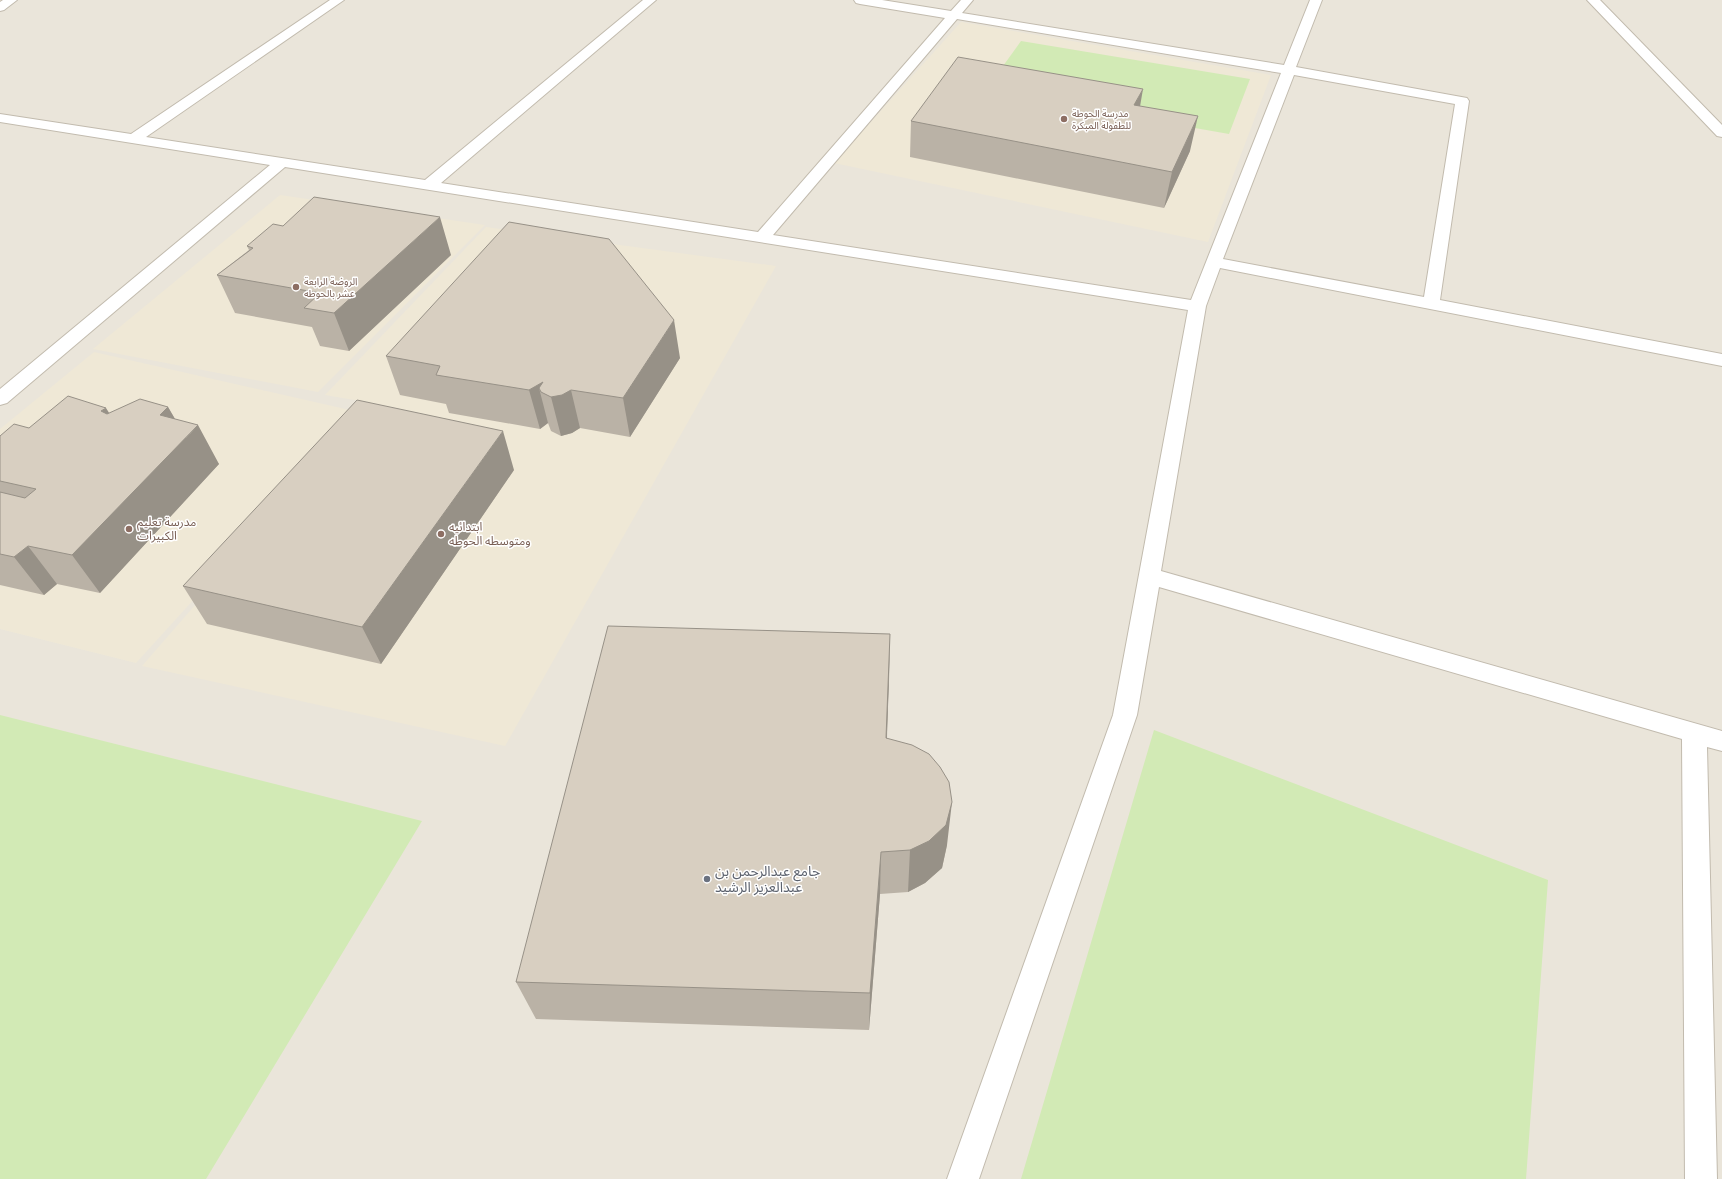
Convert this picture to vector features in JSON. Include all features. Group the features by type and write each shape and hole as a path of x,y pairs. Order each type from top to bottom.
{"street":[{"path":"0,7 11,0"},
{"path":"133,139 338,0"},
{"path":"429,185 650,0"},
{"path":"860,0 1289,70 1462,101 1431,305"},
{"path":"762,237 967,0"},
{"path":"963,1179 1124,714 1196,306 1316,0"},
{"path":"1593,0 1722,133"},
{"path":"0,118 1196,306"},
{"path":"0,399 282,162"},
{"path":"1214,262 1722,360"},
{"path":"1149,576 1722,741"},
{"path":"1694,733 1701,1179"}],"shaded area":[{"path":"0,0 1722,0 1722,1179 0,1179"},
{"name":"مدرسة الحوطة للطفولة المبكرة","path":"961,22 1271,75 1208,242 834,163"},
{"name":"الروضة الرابعة عشر بالحوطه","path":"280,195 485,225 318,392 93,349"},
{"name":"ابتدائيه ومتوسطه الحوطه","path":"486,227 776,266 505,746 142,666 347,431 136,663 0,629 0,429 94,352 363,413 372,403 325,395"}],"green space":[{"path":"1021,41 1250,79 1229,134 985,91"},
{"path":"0,715 422,821 206,1179 0,1179"},
{"path":"1154,730 1548,880 1526,1179 1021,1179"}],"building":[{"path":"958,57 1143,89 1134,105 1198,116 1172,172 911,121"},
{"path":"314,197 440,217 334,313 304,308 320,293 217,275 253,248 247,246 273,224 283,226"},
{"path":"509,222 609,239 674,320 623,398 571,390 562,395 551,397 541,392 539,388 543,382 529,390 436,375 440,366 386,356"},
{"path":"68,396 106,408 101,411 107,414 140,399 168,407 160,415 198,425 72,555 28,546 14,557 0,554 0,492 25,498 36,489 0,481 0,436 14,424 29,428"},
{"path":"357,400 503,431 362,627 183,586"},
{"path":"608,626 890,634 886,738 912,745 929,754 940,767 949,782 952,802 946,825 929,841 910,850 881,852 870,993 516,982"}],"place":[{"name":"مدرسة الحوطة للطفولة المبكرة","path":"1064,119"},
{"name":"الروضة الرابعة عشر بالحوطه","path":"296,287"},
{"name":"مدرسة تعليم الكبيرات","path":"129,529"},
{"name":"ابتدائيه ومتوسطه الحوطه","path":"441,534"},
{"name":"جامع عبدالرحمن بن عبدالعزيز الرشيد","path":"707,879"}]}
